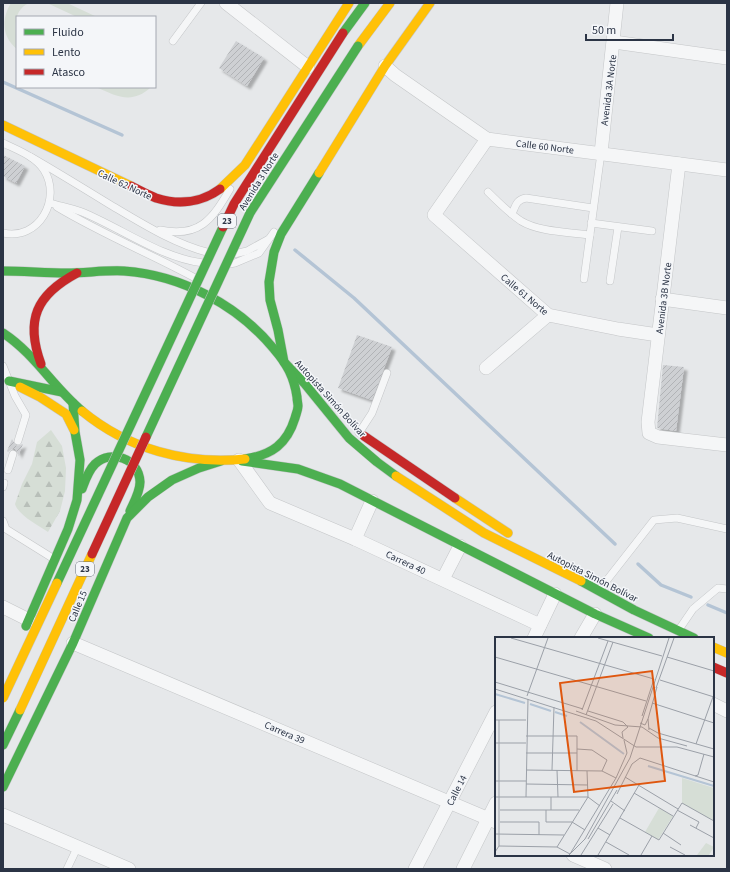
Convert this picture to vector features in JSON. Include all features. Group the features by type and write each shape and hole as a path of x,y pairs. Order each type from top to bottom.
{"main road":[{"name":"Avenida 3 Norte","path":"245,165 349,3"},
{"name":"Avenida 3 Norte","path":"3,698 134,421 234,204 343,33 365,3"},
{"name":"Avenida 3 Norte","path":"151,428 212,292 250,213 358,46 390,3"},
{"path":"233,460 258,457 275,448 283,441 293,425 298,407 297,387 284,362 270,300 269,282 274,252 281,234 379,68 430,3"},
{"name":"Calle 62 Norte","path":"3,125 147,194 171,202 193,201 214,193 224,187 245,165"},
{"name":"Autopista Simón Bolívar","path":"3,271 77,273 106,271 136,272 165,278 193,288 219,302 243,319 265,339 305,384 349,438 377,462 419,492 484,533 514,549 599,590 634,610 692,637"},
{"path":"48,374 36,352 33,340 33,328 36,316 40,304 55,285 65,278 77,273"},
{"path":"3,333 17,341 48,374 72,403 113,433 144,447 177,456 194,459 233,460 298,469 340,484 595,614 647,637"},
{"path":"6,380 62,392"},
{"path":"6,380 40,397 66,414 75,432"},
{"path":"72,403 80,460 78,500"},
{"path":"320,404 401,462 599,590"},
{"name":"Calle 15","path":"3,744 151,428"},
{"path":"22,633 68,529 90,470 95,463 102,458 120,456 128,460 138,473 140,482 139,490 127,518"},
{"name":"Calle 15","path":"3,787 73,642 127,518 148,497 172,480 199,468 233,460"},
{"path":"714,647 727,653"},
{"path":"714,668 727,674"}],"street":[{"path":"226,3 308,67"},
{"name":"Avenida 3A Norte","path":"601,153 617,3"},
{"path":"614,42 727,58"},
{"name":"Calle 60 Norte","path":"379,68 395,75 486,139 727,170"},
{"name":"Calle 61 Norte","path":"486,139 434,215 548,315 618,329 658,335"},
{"name":"Avenida 3B Norte","path":"679,164 648,422 650,433 658,437 727,446"},
{"path":"662,298 727,308"},
{"path":"486,368 548,315"},
{"name":"Carrera 40","path":"233,460 270,503 443,579 540,625"},
{"path":"354,539 372,501"},
{"path":"443,579 460,546"},
{"path":"534,637 555,594"},
{"path":"3,607 29,620"},
{"path":"582,637 595,614"},
{"name":"Carrera 39","path":"73,642 492,820"},
{"path":"714,704 727,711"},
{"name":"Calle 14","path":"415,869 495,714"},
{"path":"463,869 492,820 495,808"},
{"path":"3,816 78,846 129,869"},
{"path":"575,856 605,869"}],"lane":[{"path":"173,41 201,3"},
{"path":"50,203 82,212 131,237 180,258 193,262 221,265 236,263 259,253 270,238 309,181 379,68"},
{"path":"3,143 31,157 152,228 187,246 211,253 233,254 248,251 270,238"},
{"path":"584,279 601,153"},
{"path":"3,233 23,232 34,227 44,216 50,203 50,187 44,170 31,157"},
{"path":"152,228 178,232 193,230 200,226 215,213 245,165"},
{"path":"488,192 520,221 540,228 590,236"},
{"path":"512,214 516,204 520,200 526,198 593,208"},
{"path":"50,203 113,238 165,262 222,293"},
{"path":"591,223 652,231"},
{"path":"610,281 618,227"},
{"path":"246,311 265,330 284,362"},
{"path":"3,366 6,380 26,416 18,441"},
{"path":"359,433 372,413 388,373"},
{"path":"8,470 13,454"},
{"path":"599,590 654,520 677,518 727,529"},
{"path":"3,521 6,529 55,559"},
{"path":"678,631 692,609 718,588 727,589"},
{"path":"67,869 78,846"}],"green space":[{"path":"11,3 29,3 23,7 16,16 16,48 8,39 6,33 5,21"},
{"path":"47,3 67,3 95,16 75,16"},
{"path":"98,88 150,88 144,93 131,97 117,96"},
{"path":"51,430 62,446 66,468 65,491 60,511 48,532 24,516 15,504 22,484 32,464 37,442"}],"building":[{"path":"236,41 264,58 247,86 219,68"},
{"path":"3,155 25,166 16,183 3,176"},
{"path":"357,335 392,347 372,400 338,388"},
{"path":"663,365 684,367 676,431 657,428"},
{"path":"12,439 16,446 23,444 18,456 15,449 8,452 7,451"}],"waterway":[{"path":"3,82 16,88"},
{"path":"16,88 122,135"},
{"path":"295,250 354,298 615,544"},
{"path":"638,564 661,585 691,597"},
{"path":"708,605 727,613"}],"traffic: fast":[{"path":"343,33 365,3"},
{"path":"146,437 250,213 358,46"},
{"path":"319,173 281,234 274,252 269,282 270,300 284,362 305,384 349,438 396,476"},
{"path":"57,583 223,227"},
{"path":"3,271 67,273 124,271 145,274 187,286 207,295 226,306 243,319 260,333 279,355 286,366 294,383 298,406 292,427 283,441 277,447 263,455 245,459"},
{"path":"3,333 25,351 62,392 82,411"},
{"path":"9,381 62,392"},
{"path":"26,626 68,529 77,500 80,460 75,432 73,403"},
{"path":"82,489 89,473 95,464 101,459 109,457 123,458 135,467 140,482 138,493 130,511"},
{"path":"3,787 73,643 127,518 148,497 172,480 199,468 221,461"},
{"path":"242,461 298,469 340,484 595,614 647,637"},
{"path":"581,581 634,610 692,637"},
{"path":"3,745 20,710"}],"traffic: slow":[{"path":"220,189 245,165 349,3"},
{"path":"358,46 390,3"},
{"path":"319,173 385,66 430,3"},
{"path":"3,125 131,186"},
{"path":"20,387 40,397 66,414 74,430"},
{"path":"82,411 119,435 159,452 201,459 245,459"},
{"path":"396,476 484,533 581,581"},
{"path":"455,498 508,533"},
{"path":"20,710 92,554"},
{"path":"3,698 57,583"},
{"path":"714,647 727,653"}],"traffic: jam":[{"path":"223,227 234,204 343,33"},
{"path":"131,186 156,198 173,202 197,200 213,194 220,189"},
{"path":"41,364 36,348 34,334 38,310 43,300 52,290 63,281 77,273"},
{"path":"364,436 455,498"},
{"path":"92,554 146,437"},
{"path":"714,667 727,673"}]}
